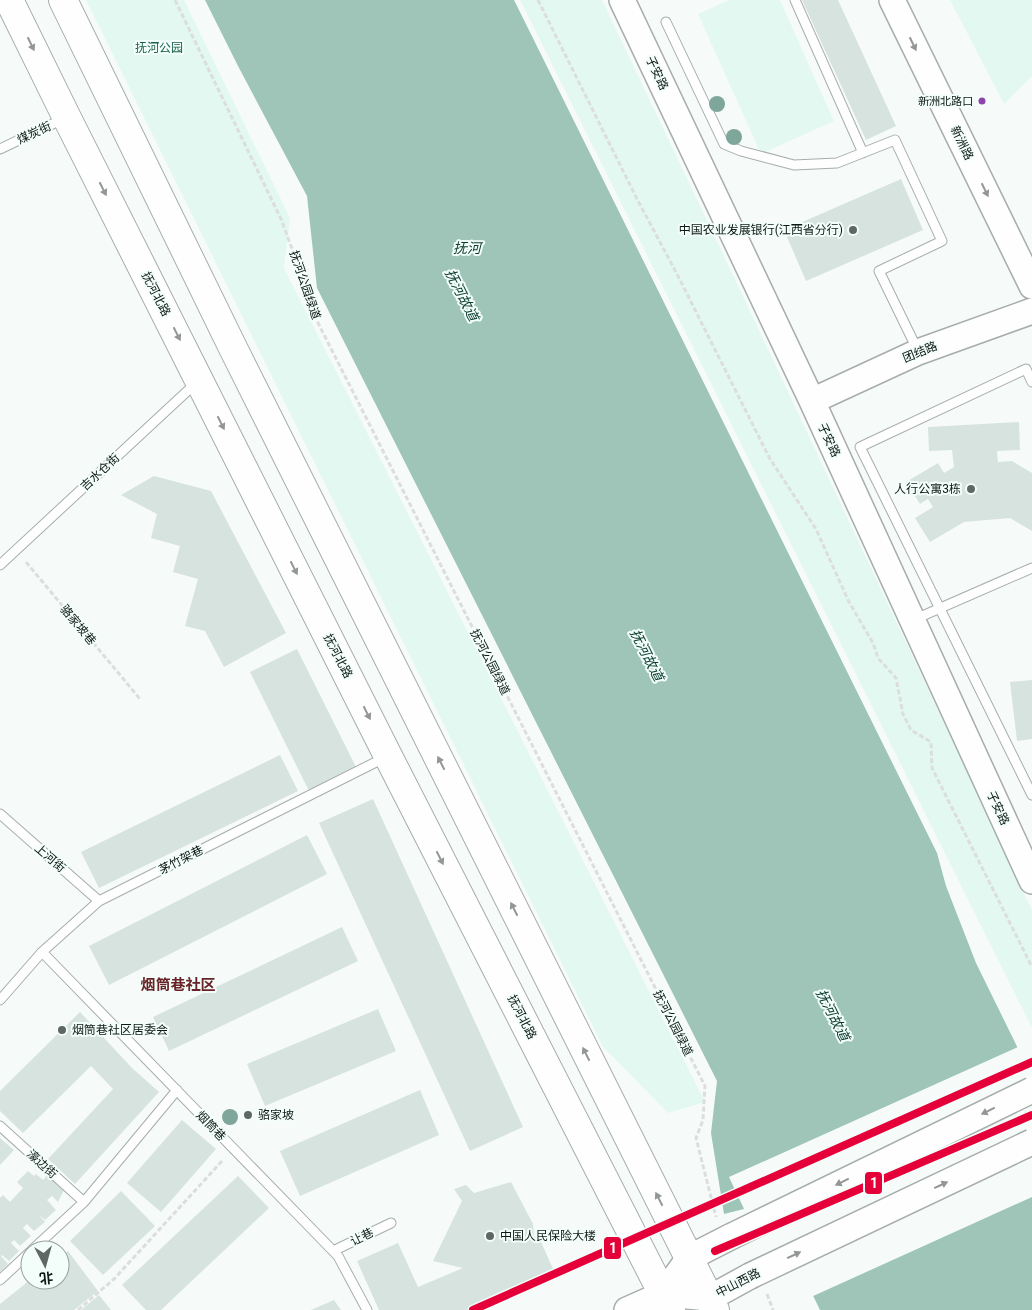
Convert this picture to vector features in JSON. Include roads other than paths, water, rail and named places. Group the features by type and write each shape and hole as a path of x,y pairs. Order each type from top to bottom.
{"main road":[{"name":"抚河北路","path":"9,0 388,756 667,1302"},
{"path":"63,0 233,348 712,1304"}],"street":[{"name":"子安路","path":"622,0 812,401 912,621 1027,856 1032,882"},
{"name":"新洲路","path":"892,0 1032,286"},
{"name":"团结路","path":"812,401 918,352 1032,311"},
{"path":"627,1310 667,1302 689,1258 724,1230 1032,1090"},
{"name":"中山西路","path":"667,1302 712,1304 758,1284 1032,1142"}],"lane":[{"path":"795,0 863,153"},
{"path":"666,22 724,144 741,151 794,165 837,163 895,140 942,242 879,271 918,352"},
{"name":"煤炭街","path":"0,149 67,118"},
{"path":"1032,382 1026,369 860,447 1032,795"},
{"name":"吉水仓街","path":"0,564 199,379"},
{"path":"912,621 1032,568"},
{"name":"茅竹架巷","path":"0,1000 42,952 99,901 388,756"},
{"name":"上河街","path":"0,814 99,901"},
{"name":"烟筒巷","path":"42,952 338,1256 367,1310"},
{"path":"43,1240 84,1202 177,1090"},
{"name":"濠边街","path":"0,1126 84,1202"},
{"name":"让巷","path":"333,1251 391,1223"},
{"path":"0,1280 20,1261"}],"water":[{"name":"抚河","path":"205,0 514,0 937,853 946,886 976,963 1032,1077 1032,1310 820,1310 768,1203 724,1214 711,1133 717,1081 317,288 307,196"}],"place":[{"name":"新洲北路口","path":"982,101"},
{"name":"中国农业发展银行(江西省分行)","path":"853,230"},
{"name":"人行公寓3栋","path":"971,489"},
{"name":"烟筒巷社区居委会","path":"62,1030"},
{"name":"骆家坡","path":"248,1115"},
{"name":"中国人民保险大楼","path":"490,1236"}],"district":[{"name":"烟筒巷社区","path":"178,985"}],"park label":[{"name":"抚河公园","path":"159,48"}],"water label":[{"name":"抚河故道","path":"462,295"},
{"name":"抚河故道","path":"647,655"},
{"name":"抚河故道","path":"833,1015"}]}
